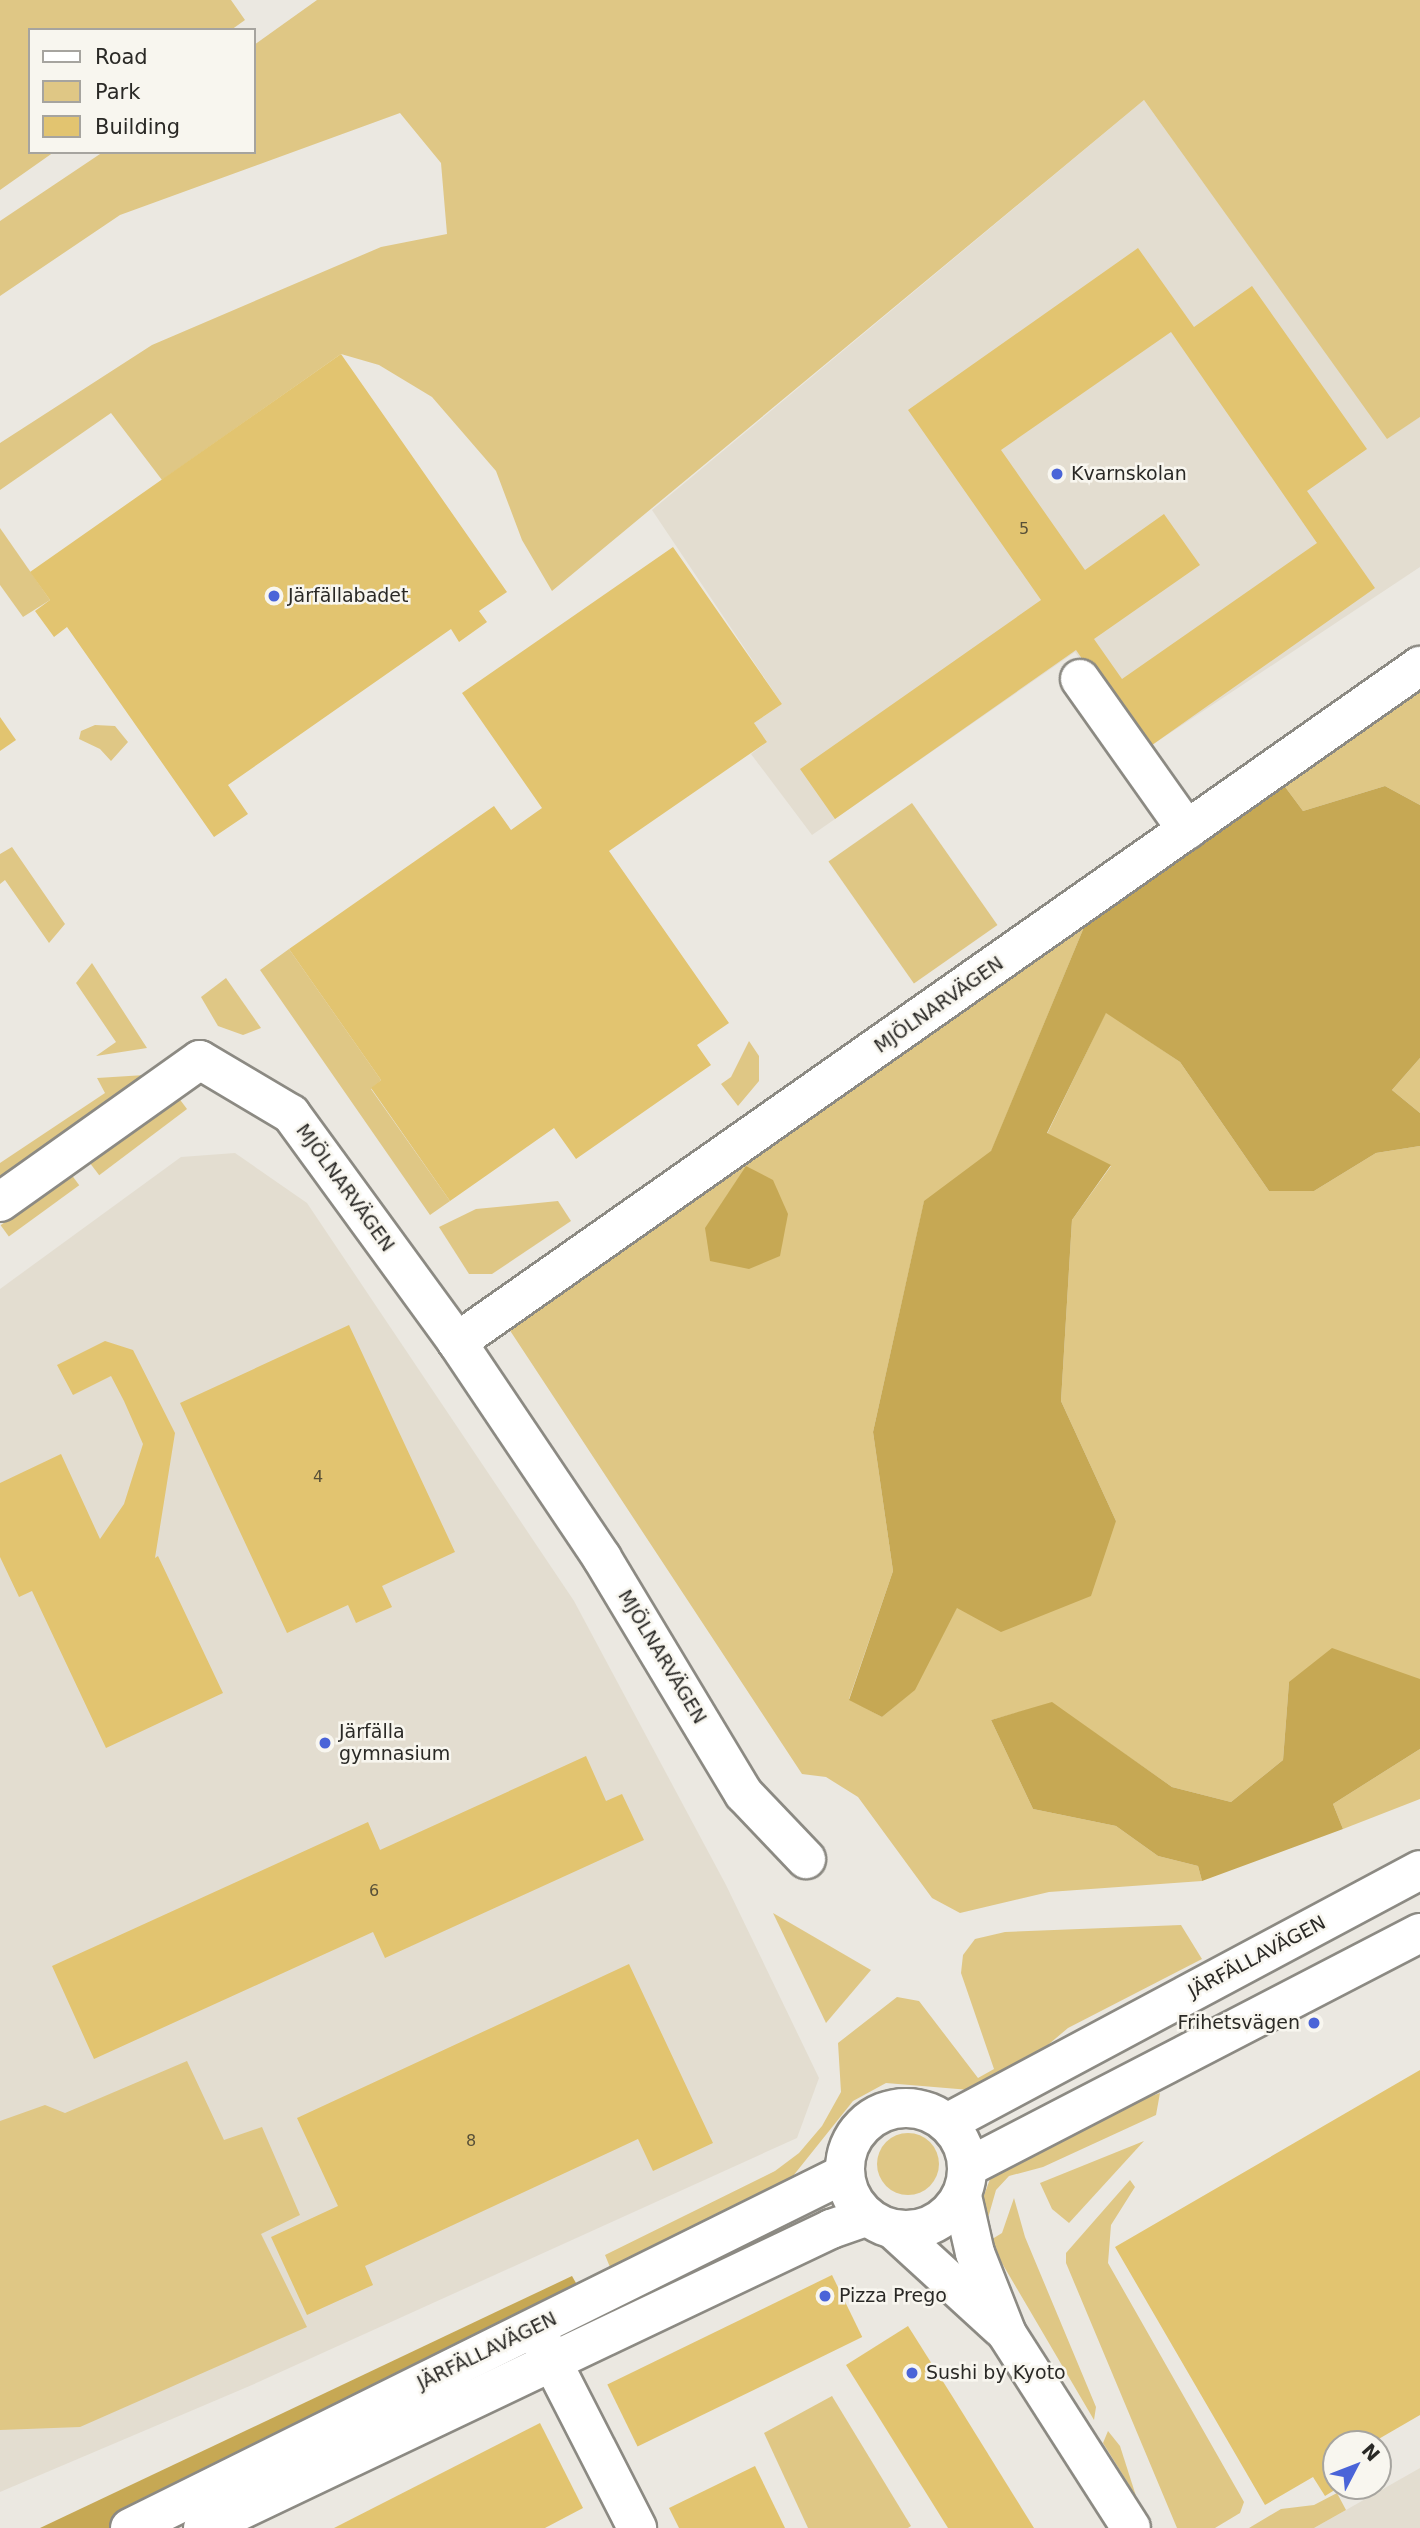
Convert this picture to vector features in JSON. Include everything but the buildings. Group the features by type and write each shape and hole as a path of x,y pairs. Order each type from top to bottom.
{"street":[{"name":"MJÖLNARVÄGEN","path":"457,1342 1420,666"},
{"path":"1080,679 1187,830"},
{"name":"MJÖLNARVÄGEN","path":"0,1202 200,1060 290,1114 457,1342 602,1558 744,1794 806,1860"},
{"name":"JÄRFÄLLAVÄGEN","path":"947,2123 1420,1870"},
{"path":"880,2224 932,2226 949,2214 965,2182 1420,1933"},
{"path":"1007,2333 850,2197 844,2175 853,2137 877,2115 917,2108 947,2123 962,2143 975,2253 1007,2333 1131,2528"},
{"name":"JÄRFÄLLAVÄGEN","path":"219,2515 535,2327 844,2175"},
{"name":"JÄRFÄLLAVÄGEN","path":"130,2528 219,2515 553,2364 831,2229 880,2224"},
{"path":"535,2327 637,2528"}],"shaded area":[{"name":"Kvarnskolan","path":"1144,100 1387,438 1420,417 1420,567 1146,749 1075,652 812,835 751,754 767,742 754,723 782,704 652,510"},
{"path":"1277,776 1303,811 1385,786 1420,805 1420,1058 1392,1090 1420,1113 1420,1146 1376,1153 1314,1191 1269,1191 1180,1062 1106,1013 1047,1133 1111,1165 1072,1220 1061,1401 1116,1521 1091,1596 1001,1632 957,1608 915,1690 882,1717 849,1700 893,1571 873,1432 924,1201 991,1151 1094,903"},
{"name":"Järfälla gymnasium","path":"235,1153 307,1203 574,1601 726,1885 819,2078 797,2138 252,2385 0,2492 0,1289 181,1157"},
{"path":"746,1166 773,1180 788,1214 780,1256 749,1269 710,1261 705,1228"},
{"path":"1332,1648 1420,1679 1420,1749 1333,1804 1343,1829 1202,1881 1198,1866 1158,1856 1116,1826 1033,1809 991,1720 1052,1702 1172,1787 1231,1802 1283,1760 1289,1682"},
{"path":"572,2276 584,2297 109,2528 40,2528"},
{"path":"1420,2468 1420,2528 1314,2528 1364,2500 1392,2500 1392,2484"}],"green space":[{"path":"0,0 231,0 245,20 234,28 28,28 28,154 51,154 0,190"},
{"path":"317,0 1420,0 1420,417 1387,439 1144,100 552,591 522,540 496,471 432,397 379,365 341,354 162,480 111,413 0,490 0,443 152,345 381,247 447,234 441,163 400,113 120,215 0,296 0,221 100,154 256,154 256,44"},
{"path":"0,528 50,600 23,617 0,585"},
{"path":"1420,678 1420,805 1385,786 1303,811 1277,776"},
{"path":"95,725 115,726 128,742 111,761 100,749 79,739 81,731"},
{"path":"912,803 997,925 914,984 828,862"},
{"path":"12,847 65,924 49,943 5,880 0,884 0,854"},
{"path":"1094,903 991,1152 924,1202 873,1432 893,1571 849,1699 882,1717 914,1690 957,1607 1116,1521 1061,1401 1072,1220 1111,1166 1047,1134 1106,1012 1180,1062 1269,1191 1314,1191 1376,1153 1420,1146 1420,1679 1289,1682 1283,1760 1231,1802 1172,1787 1052,1703 991,1720 1033,1809 1116,1826 1158,1856 1198,1866 1202,1881 1049,1892 960,1913 932,1898 858,1797 826,1777 802,1774 505,1323"},
{"path":"289,949 381,1080 371,1089 450,1201 430,1215 260,970"},
{"path":"92,963 147,1048 96,1056 116,1042 76,983"},
{"path":"226,978 261,1028 243,1035 218,1026 201,997"},
{"path":"749,1041 759,1056 759,1081 738,1106 721,1084 731,1077"},
{"path":"1420,1058 1420,1113 1392,1090"},
{"path":"161,1074 0,1184 0,1163 105,1093 97,1078"},
{"path":"178,1097 187,1109 99,1175 90,1163"},
{"path":"71,1174 79,1185 9,1236 1,1225"},
{"path":"558,1201 571,1221 492,1274 469,1274 439,1227 476,1209"},
{"path":"1420,1749 1420,1799 1343,1829 1333,1804"},
{"path":"773,1913 871,1970 826,2023"},
{"path":"1181,1925 1202,1959 1068,2028 1005,2081 982,2091 886,2083 853,2101 793,2176 612,2272 605,2255 775,2171 799,2153 822,2126 841,2092 838,2043 897,1997 919,2001 978,2078 994,2069 961,1973 963,1955 975,1939 1005,1932"},
{"path":"187,2061 224,2140 262,2127 300,2215 261,2234 307,2327 80,2427 0,2430 0,2121 45,2105 65,2113"},
{"path":"1160,2093 1156,2115 1043,2167 1009,2176 996,2190 986,2225 979,2209 990,2179 1019,2151 1053,2131"},
{"path":"908,2133 930,2142 939,2164 930,2186 908,2195 886,2186 877,2164 886,2142"},
{"path":"1144,2141 1069,2223 1052,2209 1040,2183"},
{"path":"1130,2180 1135,2187 1111,2225 1108,2263 1244,2502 1240,2513 1215,2528 1177,2528 1066,2263 1066,2253"},
{"path":"1014,2198 1025,2237 1096,2407 1094,2420 989,2241 1002,2233"},
{"path":"832,2396 911,2526 908,2528 808,2528 764,2433"},
{"path":"1108,2431 1120,2446 1136,2496 1103,2443"},
{"path":"1324,2500 1341,2500 1346,2510 1314,2528 1249,2528 1281,2509 1314,2505"}],"place":[{"name":"Kvarnskolan","path":"1057,474"},
{"name":"Järfällabadet","path":"274,596"},
{"name":"Järfälla gymnasium","path":"325,1743"},
{"name":"Frihetsvägen","path":"1314,2023"},
{"name":"Pizza Prego","path":"825,2296"},
{"name":"Sushi by Kyoto","path":"912,2373"}]}
